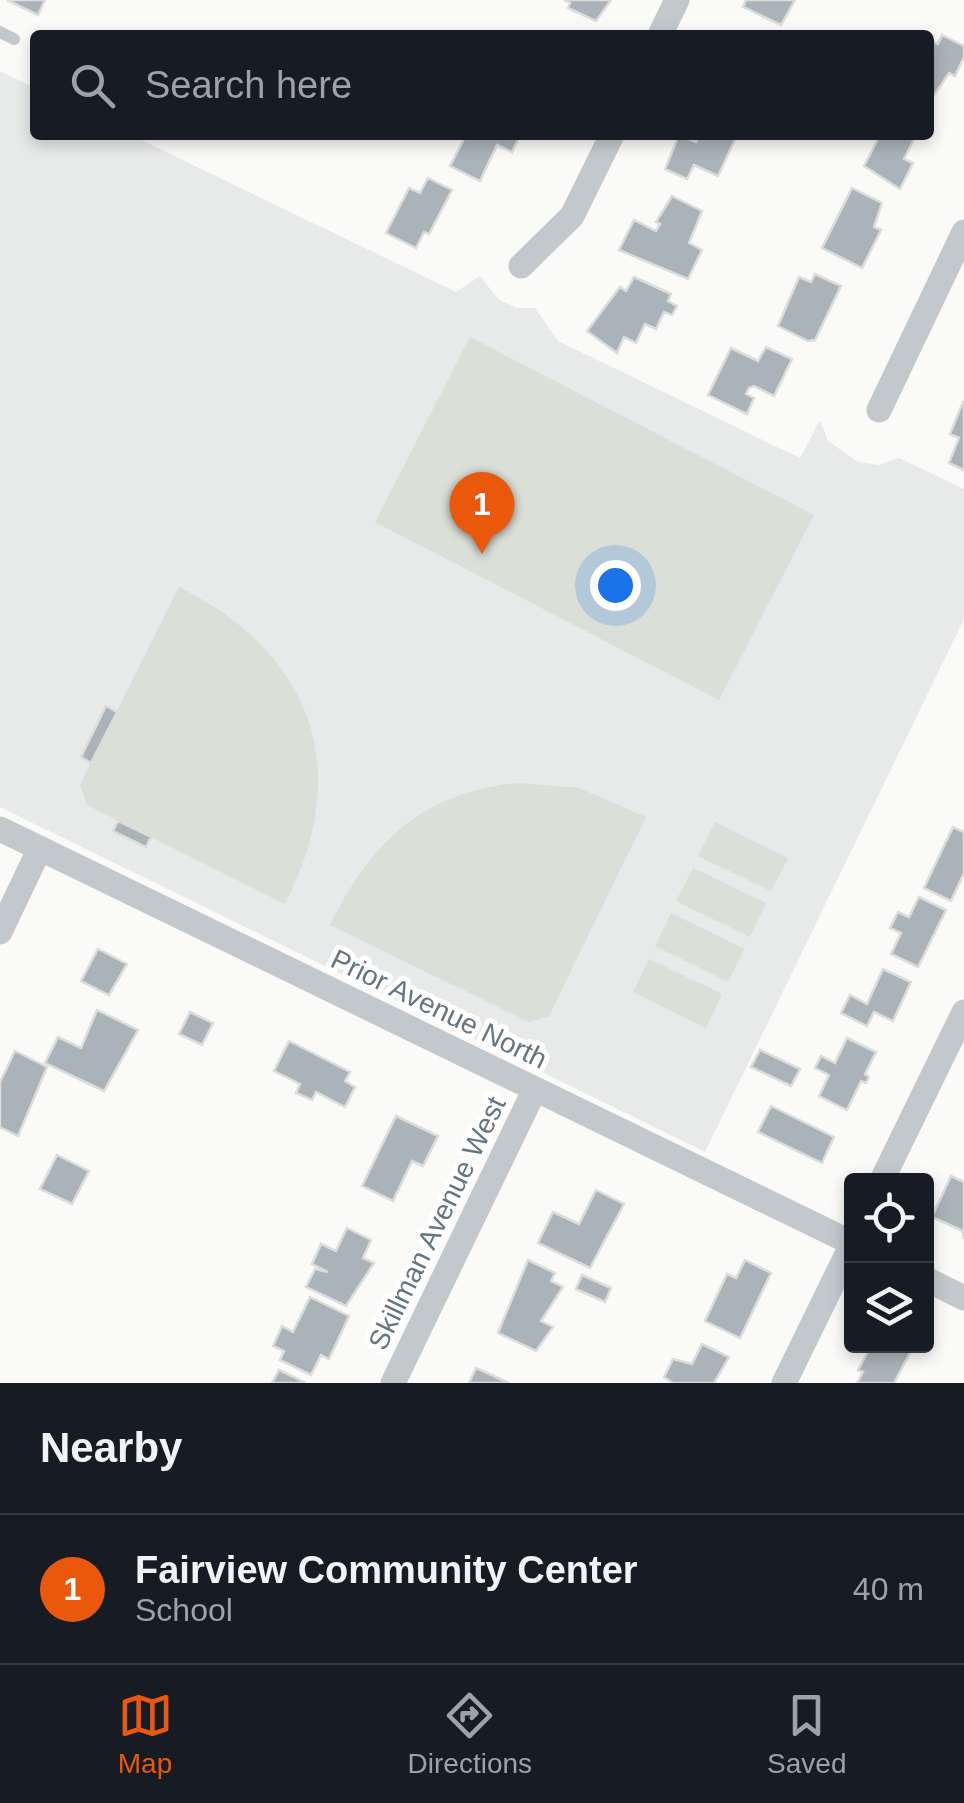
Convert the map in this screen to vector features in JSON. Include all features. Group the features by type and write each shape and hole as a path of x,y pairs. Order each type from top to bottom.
{"street":[{"path":"662,30 677,0"},
{"path":"521,266 572,216 610,140"},
{"path":"878,410 964,232"},
{"name":"Prior Avenue North","path":"0,829 844,1240"},
{"path":"0,932 40,848"},
{"path":"885,1173 964,1012"},
{"name":"Skillman Avenue West","path":"393,1383 535,1089"},
{"path":"784,1383 844,1260"},
{"path":"934,1283 964,1298"}],"lane":[{"path":"0,32 14,39"}],"shaded area":[{"path":"0,71 30,86 30,140 141,140 456,292 480,276 498,299 517,308 535,308 558,341 800,458 820,420 828,441 858,462 879,465 899,458 964,489 964,619 705,1152 0,807"},
{"path":"470,337 814,515 719,700 375,522"},
{"path":"179,587 225,614 262,646 290,681 308,720 317,762 316,807 306,854 285,904 87,805 80,785"},
{"path":"519,783 579,788 646,817 549,1016 529,1022 330,925 363,869 404,826 455,797"},
{"path":"715,822 788,858 771,891 698,856"},
{"path":"693,868 766,903 750,937 676,901"},
{"path":"671,913 744,949 728,982 655,946"},
{"path":"649,959 722,994 706,1028 633,992"}],"building":[{"path":"7,0 45,0 38,15"},
{"path":"564,0 611,0 596,21 568,8 570,3"},
{"path":"746,0 795,0 781,25 743,7"},
{"path":"942,35 964,46 964,57 955,76 949,73 934,95 934,42 938,44"},
{"path":"463,140 518,140 512,152 497,145 480,181 450,166"},
{"path":"677,140 735,140 718,176 694,165 687,179 665,169"},
{"path":"877,140 914,140 904,159 913,163 900,189 864,166"},
{"path":"428,178 452,190 429,234 424,232 416,248 386,233 409,188 420,193"},
{"path":"852,188 882,203 874,227 881,230 862,268 822,248"},
{"path":"672,196 702,211 689,243 702,250 688,279 619,250 634,220 656,231 660,224 656,222"},
{"path":"815,274 841,286 815,340 808,341 778,326 799,277 811,282"},
{"path":"634,277 671,294 668,301 677,306 672,315 664,312 656,329 645,324 636,343 624,337 617,353 587,331 620,287 626,291"},
{"path":"766,347 792,359 774,396 754,386 749,388 746,394 754,398 747,414 708,395 731,348 758,361"},
{"path":"963,402 964,470 949,463 959,438 950,434"},
{"path":"106,706 117,712 91,763 81,757"},
{"path":"118,821 151,837 146,847 113,831"},
{"path":"953,827 964,832 964,873 951,901 924,888"},
{"path":"919,897 946,910 918,967 891,954 901,933 890,928 898,912 909,917"},
{"path":"98,949 127,964 109,995 81,981"},
{"path":"883,969 911,982 893,1021 874,1012 867,1026 841,1013 850,995 867,1004"},
{"path":"97,1010 138,1030 104,1091 45,1063 58,1037 81,1048"},
{"path":"190,1012 213,1023 202,1045 179,1034"},
{"path":"847,1038 876,1052 865,1074 869,1077 866,1083 861,1081 847,1110 819,1096 829,1075 815,1068 821,1056 835,1063"},
{"path":"289,1041 350,1072 345,1081 355,1087 345,1107 316,1092 312,1100 296,1093 300,1084 274,1071"},
{"path":"760,1050 800,1069 791,1086 751,1067"},
{"path":"15,1051 47,1067 18,1136 0,1127 0,1082"},
{"path":"771,1106 834,1137 822,1163 758,1132"},
{"path":"396,1116 438,1136 423,1166 412,1161 393,1201 362,1186"},
{"path":"57,1155 89,1171 72,1204 40,1189"},
{"path":"951,1176 964,1182 964,1239 963,1231 934,1218"},
{"path":"596,1190 624,1204 590,1268 538,1243 553,1212 579,1224"},
{"path":"347,1228 371,1240 363,1258 374,1263 346,1306 306,1287 315,1269 328,1272 312,1264 321,1244 336,1251"},
{"path":"528,1260 555,1273 551,1281 563,1287 541,1321 553,1327 536,1351 498,1333"},
{"path":"745,1260 771,1273 740,1338 705,1321 727,1274 736,1278"},
{"path":"582,1275 611,1288 605,1302 576,1289"},
{"path":"310,1297 349,1316 329,1359 321,1355 311,1375 280,1360 284,1351 273,1346 282,1326 293,1332"},
{"path":"702,1344 729,1357 714,1383 673,1383 664,1377 673,1359 692,1364"},
{"path":"867,1353 910,1353 894,1383 857,1383 863,1372 858,1370"},
{"path":"476,1368 509,1383 469,1383"},
{"path":"279,1370 304,1382 272,1383"}],"place":[{"name":"Fairview Community Center","path":"482,554"}]}
